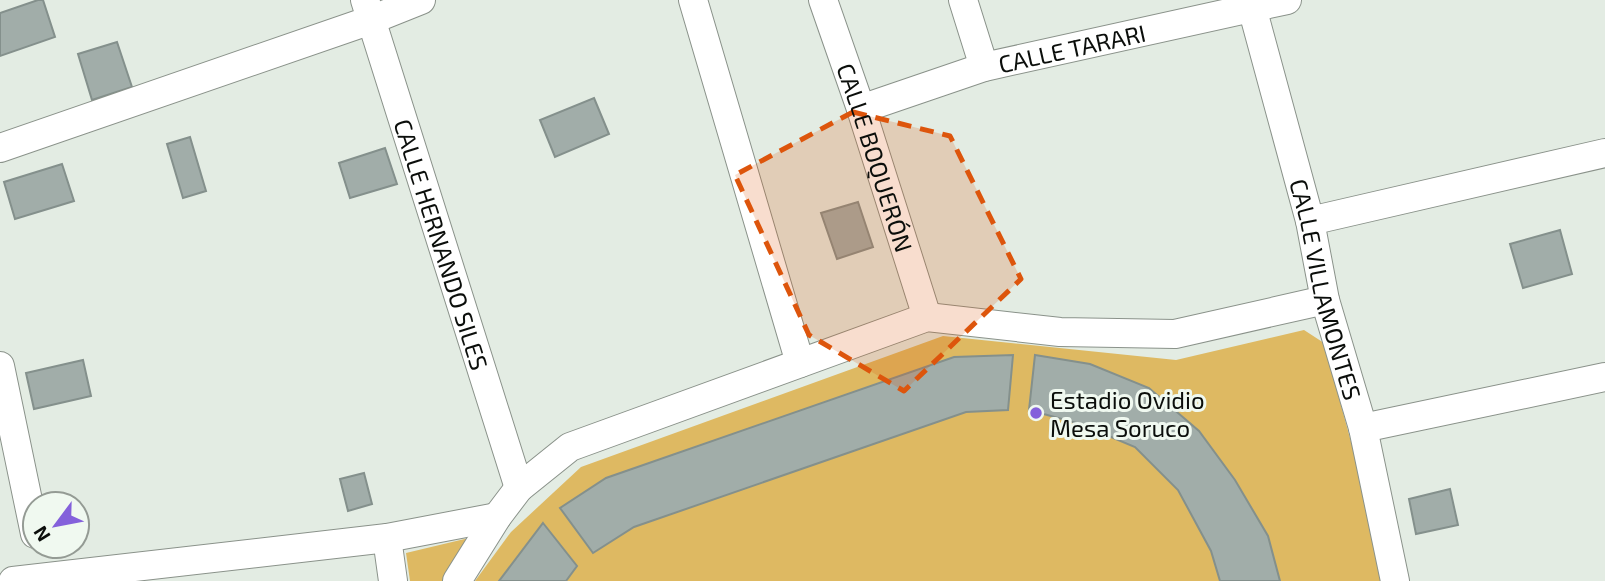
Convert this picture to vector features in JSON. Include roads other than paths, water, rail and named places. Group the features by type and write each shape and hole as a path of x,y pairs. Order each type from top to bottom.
{"street":[{"path":"0,148 368,10 421,0"},
{"path":"693,0 800,363"},
{"name":"CALLE BOQUERÓN","path":"823,0 861,109 927,317"},
{"path":"963,0 984,67"},
{"name":"CALLE TARARI","path":"861,109 984,67 1251,4 1287,0"},
{"name":"CALLE VILLAMONTES","path":"1251,4 1310,221 1325,300 1363,428 1395,581"},
{"name":"CALLE HERNANDO SILES","path":"368,10 520,488"},
{"path":"1310,221 1605,153"},
{"path":"457,581 497,517 520,488 570,447 927,317 1060,332 1175,334 1325,300"},
{"path":"0,366 26,490"},
{"path":"1363,428 1605,377"},
{"path":"13,581 387,538 497,517"},
{"path":"387,538 393,581"},
{"path":"40,560 44,579"}],"place":[{"name":"Estadio Ovidio Mesa Soruco","path":"1036,413"}]}
